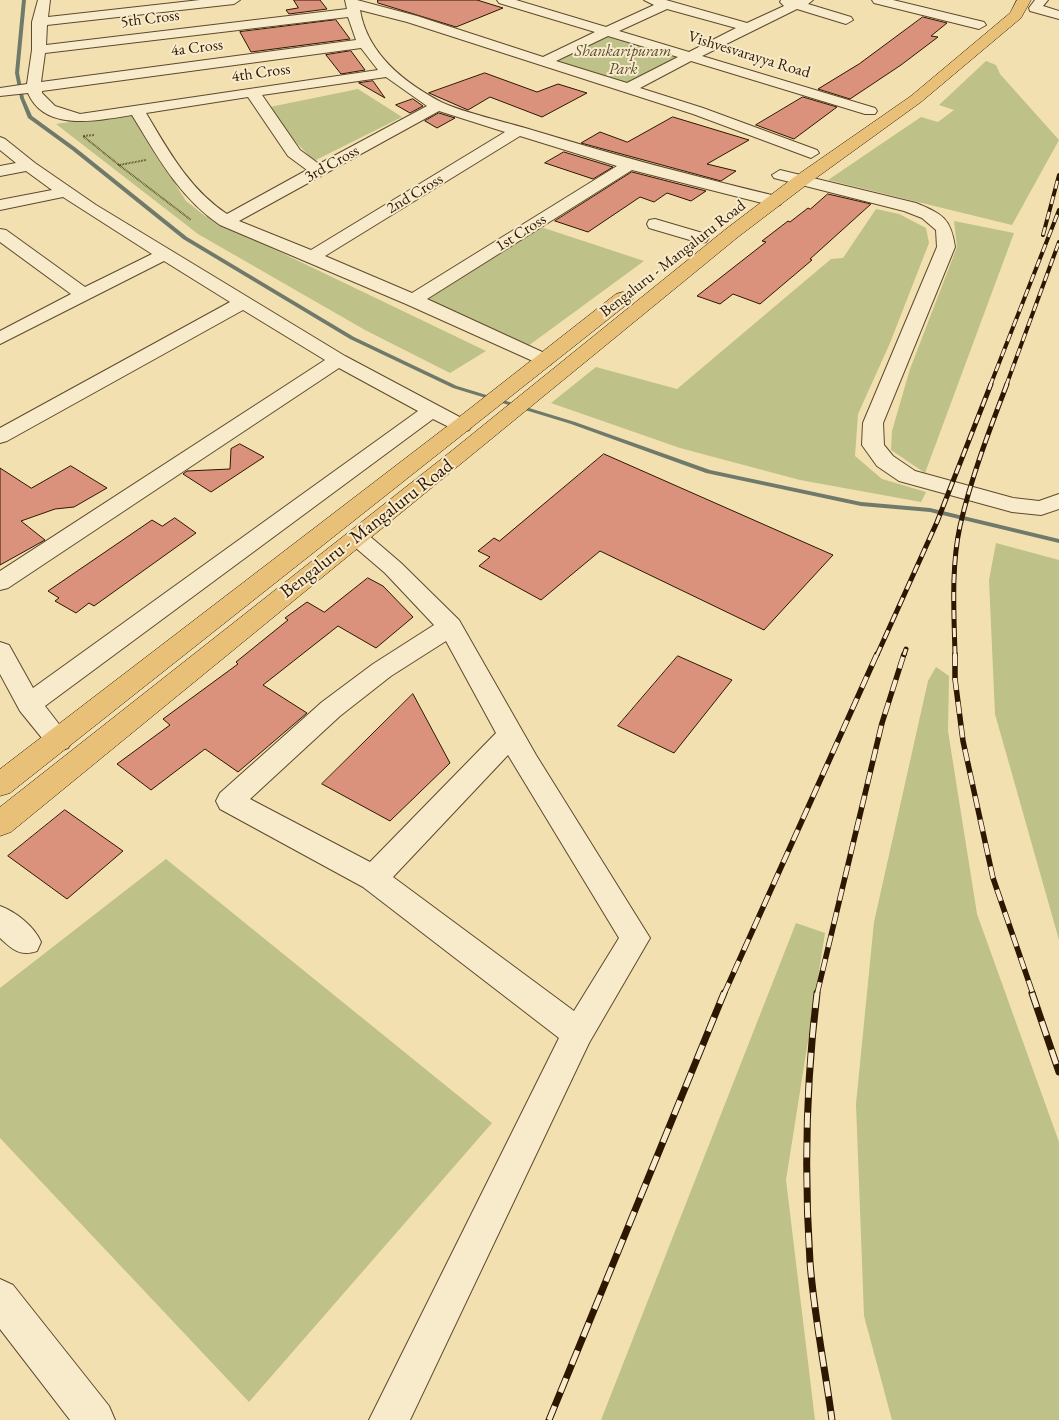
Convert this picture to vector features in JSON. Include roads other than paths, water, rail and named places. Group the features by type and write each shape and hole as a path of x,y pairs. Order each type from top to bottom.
{"main road":[{"name":"Bengaluru - Mangaluru Road","path":"0,785 479,425 547,384 732,233 802,180 890,118 982,44 1016,14 1024,0"},
{"path":"965,37 984,21"},
{"path":"855,122 885,100"},
{"path":"870,111 890,118"},
{"name":"Bengaluru - Mangaluru Road","path":"0,824 358,538 479,425 544,360 780,175 826,142"},
{"path":"60,741 82,758"}],"street":[{"path":"31,87 39,50 39,22 44,0"},
{"path":"39,22 234,0"},
{"name":"Vishvesvarayya Road","path":"503,0 870,111"},
{"path":"650,0 748,27"},
{"path":"780,0 802,2 846,20"},
{"path":"878,0 984,21"},
{"path":"1042,0 1035,8 1059,15"},
{"path":"627,89 748,27 802,2"},
{"path":"542,62 666,4"},
{"path":"774,201 630,164 517,132 438,106 411,90 374,58 357,28 352,6 412,19 698,111 811,152"},
{"name":"5th Cross","path":"39,50 352,6"},
{"name":"4a Cross","path":"0,92 365,43"},
{"name":"4th Cross","path":"31,87 44,106 51,111 80,118 390,72"},
{"path":"808,92 821,84"},
{"path":"252,92 294,152 318,171"},
{"name":"3rd Cross","path":"226,221 438,106"},
{"path":"136,110 189,192 208,211 226,221 413,300 544,360"},
{"name":"2nd Cross","path":"312,257 517,132"},
{"path":"0,142 65,192 338,360 432,410 479,425"},
{"name":"1st Cross","path":"413,300 630,164"},
{"path":"0,171 29,166"},
{"path":"780,175 910,206 928,214 944,228 946,247 873,423 873,445 886,461 907,476 1012,505 1053,507"},
{"path":"0,206 65,192"},
{"path":"655,224 700,238"},
{"path":"0,234 84,295"},
{"path":"5,330 84,295 165,254"},
{"path":"0,437 243,302"},
{"path":"0,582 338,360"},
{"path":"29,704 432,410"},
{"path":"358,538 393,568 450,626 511,735 635,938 578,1033 389,1420"},
{"path":"450,626 382,670 331,709 230,801 373,878 578,1033"},
{"path":"0,651 29,704 60,741"},
{"path":"373,878 511,735"},
{"path":"0,919 26,942"},
{"path":"0,1298 95,1420"}],"waterway":[{"path":"24,0 17,73 22,98 30,117 74,149 185,238 352,338 455,387 573,423 708,472 861,504 930,510 1059,541"}],"railway":[{"path":"1043,235 1059,175"},
{"path":"990,386 1059,210"},
{"path":"1006,386 1059,242"},
{"path":"877,655 937,522 991,384"},
{"path":"955,655 954,574 960,526 975,472 1007,384"},
{"path":"904,655 906,649"},
{"path":"724,994 877,654"},
{"path":"817,994 882,723 904,654"},
{"path":"955,655 955,679 963,741 993,878 1033,994"},
{"path":"549,1420 724,993"},
{"path":"817,993 808,1094 808,1228 814,1302 832,1420"},
{"path":"1032,993 1059,1072"}],"park label":[{"name":"Shankaripuram Park","path":"623,61"}]}
